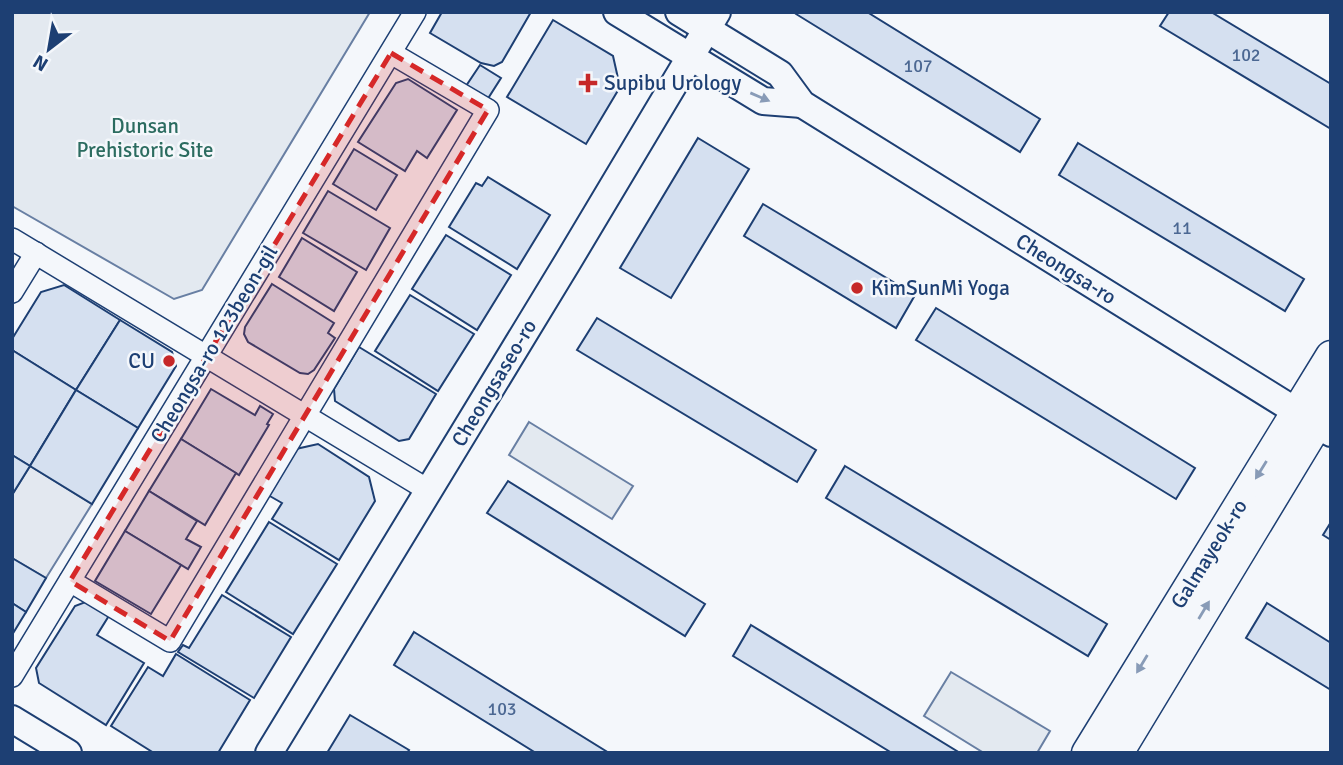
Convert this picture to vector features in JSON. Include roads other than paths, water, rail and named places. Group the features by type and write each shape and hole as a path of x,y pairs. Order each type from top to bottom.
{"main road":[{"name":"Galmayeok-ro","path":"1118,753 1319,418 1331,356"},
{"name":"Galmayeok-ro","path":"1087,753 1319,418"}],"street":[{"name":"Cheongsa-ro 123beon-gil","path":"12,676 415,12"},
{"name":"Cheongsa-ro","path":"617,12 763,101 802,104"},
{"name":"Cheongsa-ro","path":"679,12 712,21 780,74 802,104 1319,418"},
{"name":"Cheongsaseo-ro","path":"269,753 712,21"},
{"path":"70,581 170,641 488,110 391,53"},
{"path":"12,239 428,490"},
{"path":"12,292 36,253"},
{"path":"12,719 68,753"}],"place":[{"name":"Supibu Urology","path":"588,83"},
{"name":"KimSunMi Yoga","path":"857,288"},
{"name":"CU","path":"169,361"}],"park label":[{"name":"Dunsan Prehistoric Site","path":"145,138"}]}
